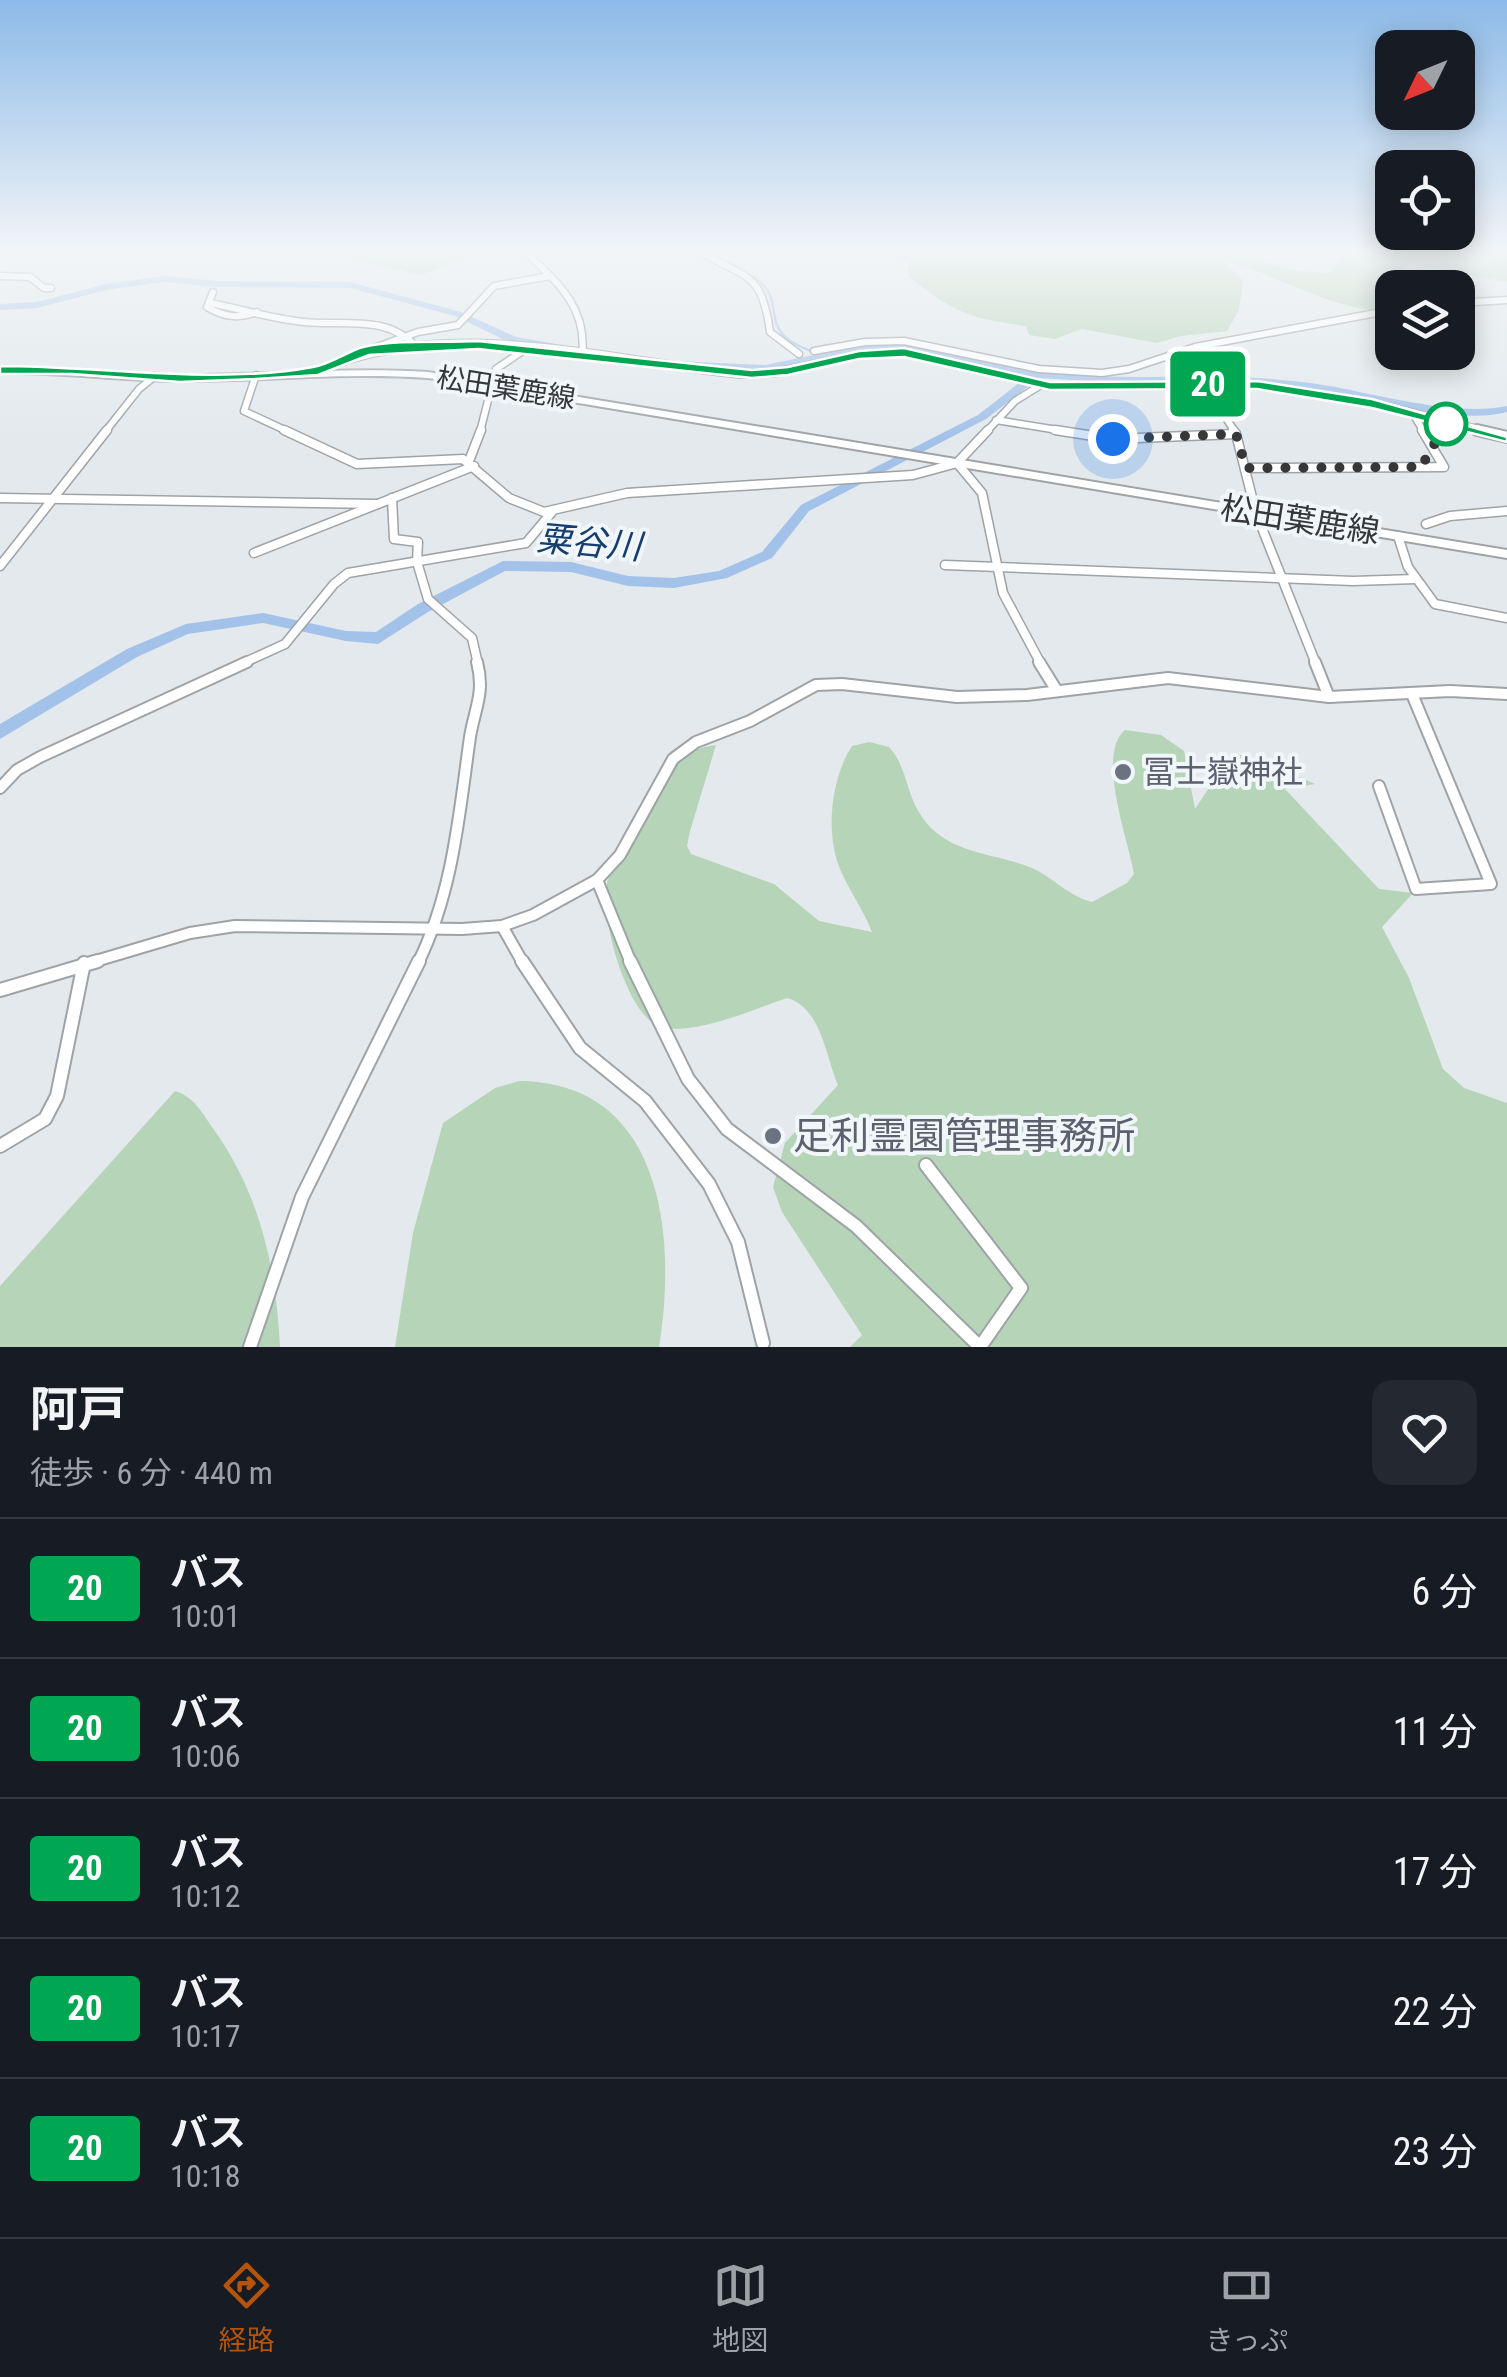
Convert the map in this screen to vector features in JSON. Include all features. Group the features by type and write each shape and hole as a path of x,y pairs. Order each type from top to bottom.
{"main road":[{"name":"松田葉鹿線","path":"0,370 155,376 318,371 406,373 1507,554"}],"street":[{"path":"220,314 230,318 247,314"},
{"path":"271,314 304,322 375,324 407,336 417,348"},
{"path":"318,371 407,336 458,325 468,314"},
{"path":"581,314 585,329 582,356"},
{"path":"767,314 770,332 799,354"},
{"path":"814,351 866,342 904,341 1039,369 1103,374 1195,347 1371,314"},
{"path":"366,351 527,348 679,369 752,374 788,371 859,355 904,352 1039,384 1257,385 1413,414 1507,437"},
{"path":"472,464 496,369 527,348"},
{"path":"1103,374 1108,387"},
{"path":"256,375 244,411 346,462 450,458 472,464 510,498 536,510 552,512 627,493 870,479 914,474 957,463 996,420 1039,384"},
{"path":"0,566 140,389 155,376"},
{"path":"1205,385 1236,434 1256,514 1329,697"},
{"path":"1246,468 1444,467 1413,414"},
{"path":"996,420 1113,439 1236,434"},
{"path":"957,463 992,511 994,565 1005,598 1057,691"},
{"path":"254,553 472,464"},
{"path":"0,498 377,504"},
{"path":"250,1347 302,1197 435,928 450,877 472,726 483,686 472,638 432,603 417,562 416,540 394,539 392,498"},
{"path":"1426,524 1450,516 1507,511"},
{"path":"0,788 18,770 40,757 285,644 334,584 348,573 526,543 552,512"},
{"path":"1398,536 1416,579 1435,604 1507,618"},
{"path":"945,564 1281,578 1416,579"},
{"path":"0,990 190,933 236,926 502,926 533,915 597,880 620,855 673,759 696,742 750,721 804,690 842,684 957,697 1168,678 1329,697 1450,691 1507,694"},
{"path":"1380,786 1416,889 1491,884 1412,694"},
{"path":"597,880 626,955 675,1052 724,1126 784,1175 838,1210 950,1324 980,1347 1022,1288 926,1165"},
{"path":"502,926 582,1050 644,1101 712,1184 750,1270 763,1343"},
{"path":"0,1146 45,1119 57,1096 84,964"}],"green space":[{"path":"969,314 1237,314 1227,331 1157,343 1082,329 1055,339 1029,335 1026,326"},
{"path":"1125,730 1161,735 1184,751 1195,809 1232,753 1257,759 1315,784 1285,789 1379,889 1413,893 1382,927 1409,978 1443,1069 1464,1088 1507,1103 1507,1347 850,1347 862,1335 782,1212 773,1187 785,1143 838,1085 815,1022 808,1011 787,998 724,1020 675,1029 649,1020 637,1005 618,964 612,940 607,918 607,883 669,770 689,753 716,745 690,831 687,846 691,854 774,884 819,921 872,932 840,869 833,839 835,789 852,746 869,742 889,747 900,763 922,817 945,839 1032,868 1092,902 1127,883 1134,874 1114,777 1113,758"},
{"path":"519,1081 567,1088 604,1107 631,1136 650,1173 661,1214 665,1259 659,1347 395,1347 413,1233 443,1123 495,1088"},
{"path":"175,1091 192,1101 204,1115 229,1152 254,1205 269,1260 280,1347 0,1347 0,1286"}],"waterway":[{"path":"457,314 513,340 557,347"},
{"path":"775,314 785,337 825,355"},
{"path":"679,363 765,368 868,347 902,346 1037,375"},
{"name":"粟谷川","path":"0,732 132,653 186,629 263,618 346,636 378,638 423,608 503,566 571,567 628,581 674,583 722,575 767,555 805,508 982,417 1037,375"},
{"path":"1037,375 1216,379 1309,386 1458,412 1486,414 1507,409"}],"bus line":[{"name":"20","path":"0,370 72,370 180,378 256,375 318,371 331,363 384,348 478,345 693,371 752,374 788,371 859,355 904,352 1050,386 1257,385 1372,403 1470,431 1507,437"}],"place":[{"name":"冨士嶽神社","path":"1123,772"},
{"name":"足利霊園管理事務所","path":"773,1136"}],"route":[{"path":"1113,439 1236,434 1246,468 1421,467 1446,424"}]}
